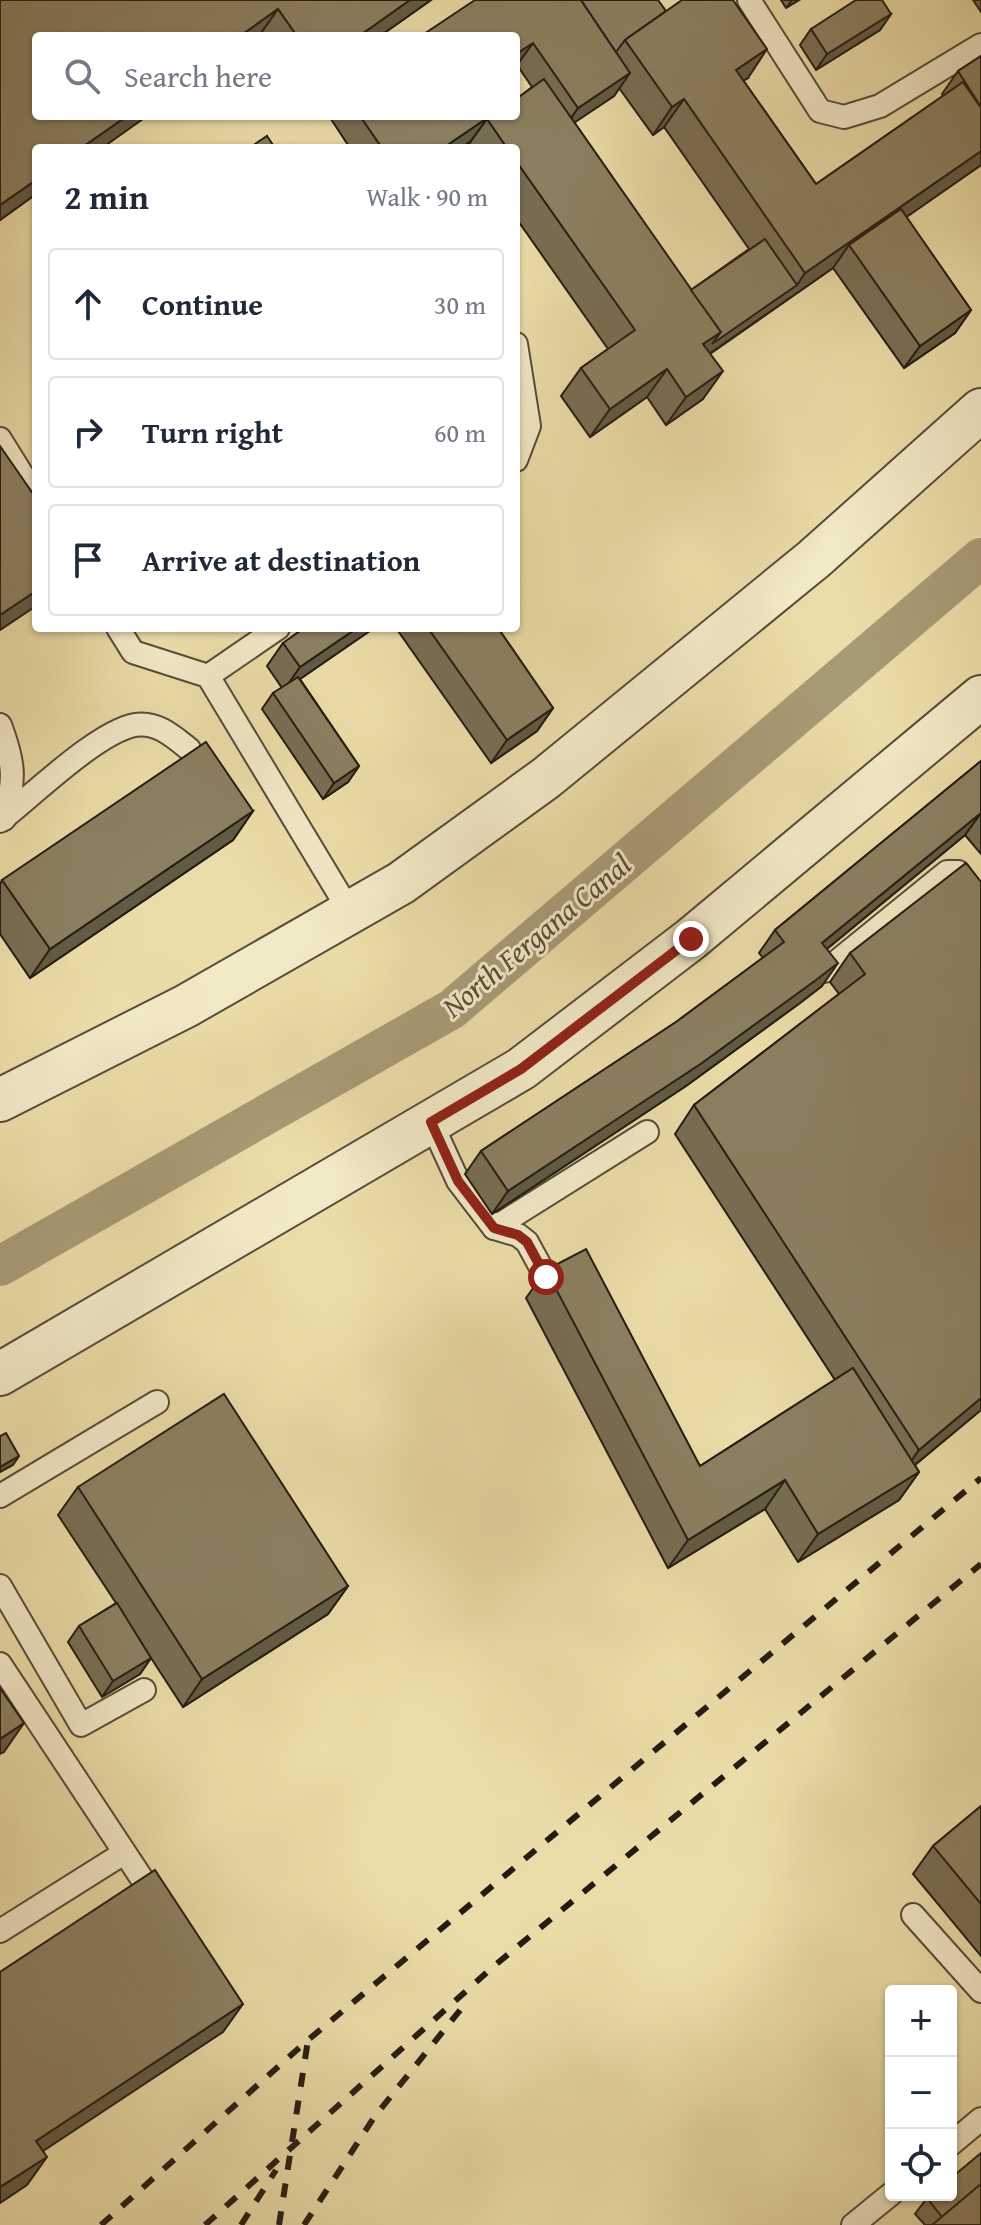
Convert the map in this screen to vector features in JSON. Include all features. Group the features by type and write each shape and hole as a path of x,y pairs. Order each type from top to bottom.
{"street":[{"path":"4,1088 186,1006 401,883 546,778 814,559 981,410"},
{"path":"0,1374 521,1069 679,949 981,697"}],"lane":[{"path":"749,0 820,111 844,117 880,106 981,45"},
{"path":"520,369 529,426 520,450"},
{"path":"0,439 32,491"},
{"path":"120,632 133,652 208,676 350,912"},
{"path":"208,676 272,632"},
{"path":"2,820 104,737 136,724 162,728 189,749"},
{"path":"0,725 11,756 13,787 2,820"},
{"path":"825,971 947,872 958,872 981,902"},
{"path":"431,1122 458,1181 494,1228 518,1235 527,1242 546,1277"},
{"path":"494,1228 647,1132"},
{"path":"0,1496 157,1402"},
{"path":"0,1586 81,1725 144,1690"},
{"path":"0,1664 173,1925"},
{"path":"0,1931 124,1853"},
{"path":"913,1915 981,1991"},
{"path":"957,2139 981,2119"},
{"path":"853,2225 885,2199"}],"building":[{"path":"0,0 410,0 365,32 294,32 278,9 246,32 32,32 32,120 121,120 87,144 32,144 32,183 0,205"},
{"path":"475,0 581,0 630,73 578,108 533,43 520,51 520,32 427,32"},
{"path":"581,0 658,0 666,11 625,40 616,52"},
{"path":"682,0 733,0 767,49 736,70 816,184 963,82 981,108 981,151 805,273 684,99 672,107 625,40"},
{"path":"856,0 882,0 891,14 827,54 811,29"},
{"path":"981,56 981,107 958,71"},
{"path":"544,79 721,332 703,344 723,371 686,397 667,369 610,409 581,368 635,330 520,167 520,144 504,144 488,120 520,120 520,96"},
{"path":"363,120 484,120 449,144 379,144"},
{"path":"267,136 272,144 255,144"},
{"path":"901,209 971,310 920,346 849,245"},
{"path":"765,239 797,285 712,344 721,332 691,290"},
{"path":"0,446 32,492 32,594 0,615"},
{"path":"298,632 351,632 300,667 283,643"},
{"path":"431,632 501,632 553,708 507,740"},
{"path":"298,677 359,766 334,783 273,693"},
{"path":"206,742 253,811 50,949 2,880"},
{"path":"981,761 981,813 822,943 838,963 702,1063 508,1191 481,1151 676,1022 784,942 775,930"},
{"path":"966,863 981,882 981,1398 919,1450 694,1105 865,974 850,953"},
{"path":"586,1249 700,1466 853,1368 919,1472 818,1534 785,1480 688,1540 546,1270"},
{"path":"224,1394 348,1586 202,1679 78,1487"},
{"path":"6,1433 19,1456 0,1467 0,1436"},
{"path":"117,1603 151,1658 113,1681 79,1626"},
{"path":"0,1688 24,1723 0,1739"},
{"path":"981,1806 981,1904 933,1846"},
{"path":"155,1870 243,2004 36,2141 47,2157 0,2187 0,1972"},
{"path":"981,2153 981,2184 942,2217 929,2201 957,2201 957,2173"},
{"path":"981,2184 981,2225 932,2225"}],"waterway":[{"name":"North Fergana Canal","path":"0,1266 452,1009 981,558"}],"railway":[{"path":"101,2225 308,2040 981,1478"},
{"path":"205,2225 494,1966 981,1564"},
{"path":"304,2225 375,2116 465,2004"},
{"path":"279,2225 308,2040"},
{"path":"241,2225 276,2170"}],"route":[{"path":"546,1277 527,1242 518,1235 494,1228 458,1181 431,1122 521,1069 691,939"}]}
